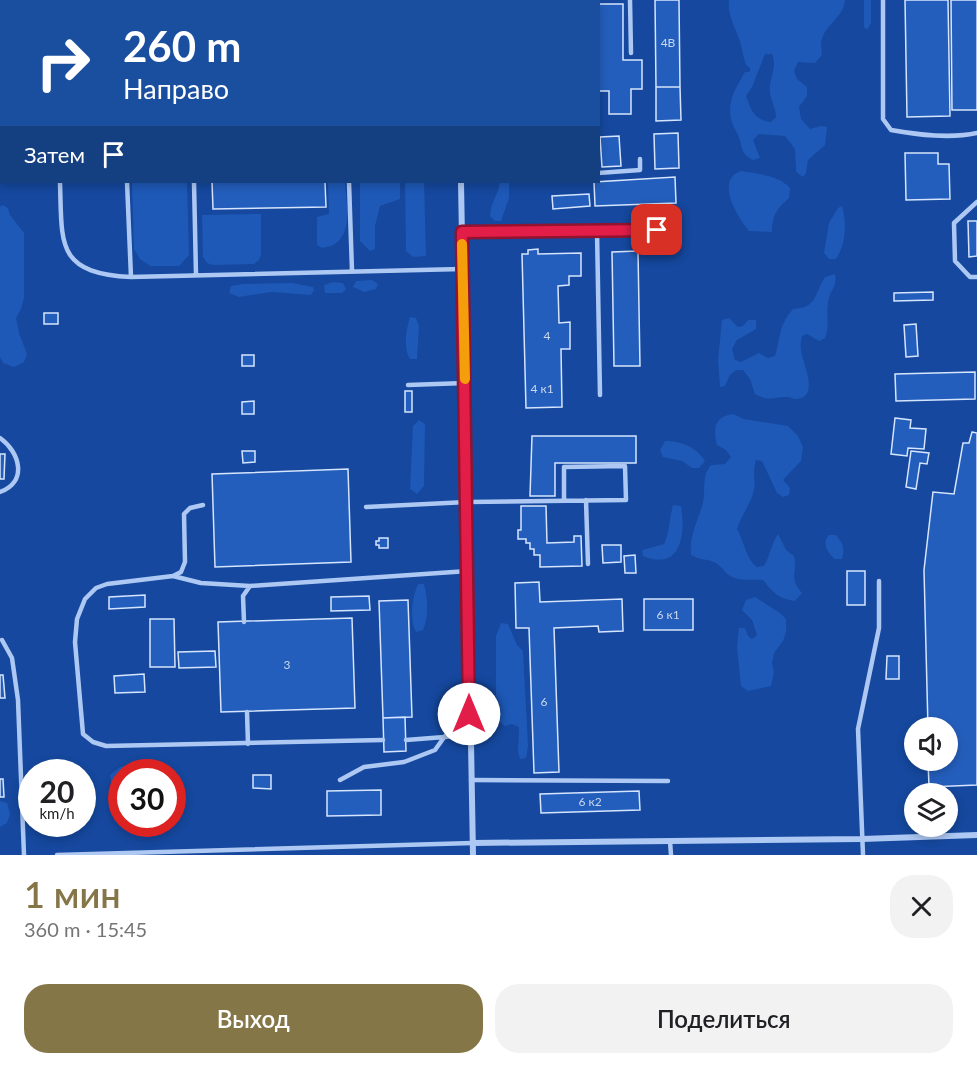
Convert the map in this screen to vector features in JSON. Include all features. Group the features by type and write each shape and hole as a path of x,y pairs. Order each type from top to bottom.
{"street":[{"path":"461,183 473,855"},
{"path":"473,843 862,839 977,835"}],"lane":[{"path":"630,0 631,53"},
{"path":"884,0 883,119 891,130 912,134 963,136 977,133"},
{"path":"600,173 640,170 640,159"},
{"path":"60,183 61,234 67,252 83,267 104,275 131,277 462,269"},
{"path":"126,183 131,277"},
{"path":"194,183 196,275"},
{"path":"349,183 352,271"},
{"path":"977,202 954,223 955,261 970,277 977,277"},
{"path":"462,232 677,230"},
{"path":"597,231 600,395"},
{"path":"408,385 465,383"},
{"path":"0,438 8,443 16,455 18,468 16,479 10,489 0,492"},
{"path":"366,507 467,502 564,501 586,500 626,500 625,466 564,467 564,501"},
{"path":"586,500 588,564"},
{"path":"203,505 190,508 184,514 185,561 181,572 172,576 107,584 96,588 85,599 77,619 75,642 83,734 93,742 106,746 383,740"},
{"path":"172,576 201,583 250,586 468,571"},
{"path":"863,855 858,729 879,628 879,581"},
{"path":"244,622 243,596 250,586"},
{"path":"2,640 12,658 18,700 24,855"},
{"path":"247,712 248,744"},
{"path":"406,740 470,735"},
{"path":"340,780 364,767 404,762 435,750 445,736"},
{"path":"471,780 668,782"},
{"path":"670,841 671,855"},
{"path":"57,855 473,843"}],"shaded area":[{"path":"729,0 845,0 842,11 824,34 821,43 822,55 815,63 798,62 794,71 797,79 807,87 807,96 799,107 801,119 810,129 827,127 825,145 808,160 803,177 796,172 795,149 785,136 759,134 753,140 760,158 753,160 743,151 730,111 732,97 745,72 750,72 750,68 745,62 730,16","holes":["765,54 772,54 774,59 770,88 776,117 771,122 757,117 746,96"]},
{"path":"864,0 871,0 871,23 867,30 864,27"},
{"path":"742,171 780,180 790,188 789,198 778,209 774,217 772,232 749,231 734,208 730,198 730,181 734,175"},
{"path":"132,183 187,183 189,255 179,266 150,266 140,259 134,249"},
{"path":"328,183 345,183 347,223 345,231 333,245 322,248 317,245 317,217 329,214"},
{"path":"360,183 400,183 400,199 380,206 375,226 375,249 370,251 360,241"},
{"path":"405,183 424,183 426,256 413,257 406,251"},
{"path":"500,183 509,183 509,198 501,221 495,221 490,216"},
{"path":"2,205 8,208 10,215 24,233 24,298 16,318 27,354 24,362 14,367 3,363 0,357 0,207"},
{"path":"842,206 845,220 844,240 836,259 829,259 824,253 829,223 838,208"},
{"path":"261,214 259,260 254,264 213,265 207,263 203,257 202,215"},
{"path":"835,274 835,283 828,303 825,338 819,341 807,334 802,336 801,348 809,386 803,397 768,398 755,394 750,379 743,370 736,370 730,375 725,386 720,387 718,360 722,320 729,318 738,327 743,326 748,320 756,320 756,329 737,340 732,349 735,360 741,362 759,353 768,358 775,356 782,326 788,315 793,309 811,303 825,277"},
{"path":"372,280 378,284 376,289 364,292 353,287 356,281"},
{"path":"333,282 343,283 346,289 342,293 325,293 324,285"},
{"path":"292,283 313,287 314,290 311,295 271,292 239,297 229,293 231,286 243,284"},
{"path":"410,317 416,318 419,326 417,359 410,359 406,350 406,333"},
{"path":"733,414 744,419 788,426 798,436 803,447 801,461 783,480 790,488 789,495 783,497 777,493 762,461 756,460 753,494 737,529 748,555 757,567 764,566 778,534 786,550 794,556 794,579 802,593 795,601 777,595 763,580 733,577 716,563 691,555 693,535 703,503 706,474 711,465 725,464 731,457 726,450 717,445 716,424 727,415"},
{"path":"419,420 425,424 424,486 417,494 410,489 413,426"},
{"path":"665,441 688,446 705,461 699,468 692,468 682,461 663,457 660,450"},
{"path":"673,505 681,506 683,528 678,547 673,555 666,559 656,560 643,556 642,550 664,544"},
{"path":"829,535 836,535 843,546 842,559 835,559 828,551 826,542"},
{"path":"418,584 424,584 427,613 423,630 416,632 412,608"},
{"path":"755,597 786,619 786,632 783,641 774,653 771,686 748,691 741,686 737,646 739,628 745,628 752,639 757,635 752,620 742,610 746,600"},
{"path":"501,623 508,624 517,645 523,651 528,746 526,758 520,759 519,727 512,724 505,726 496,719 496,636"},
{"path":"0,801 7,803 10,814 7,823 0,827"}],"building":[{"path":"655,0 679,0 680,87 656,87"},
{"path":"905,0 948,0 950,116 907,117"},
{"path":"951,0 977,0 977,110 952,110"},
{"path":"600,4 623,4 623,60 642,60 642,89 631,89 631,114 609,114 609,91 600,91"},
{"path":"656,87 680,87 681,120 656,121"},
{"path":"678,133 679,168 655,169 654,134"},
{"path":"619,136 621,166 602,167 600,137"},
{"path":"905,153 938,153 938,164 949,164 950,199 906,200"},
{"path":"675,177 676,203 595,206 594,183"},
{"path":"212,183 325,183 326,207 213,209"},
{"path":"589,194 590,206 553,209 552,196"},
{"path":"968,221 977,221 977,256 969,257"},
{"path":"538,249 538,254 581,253 581,276 569,276 569,285 558,286 559,323 570,322 570,349 561,349 562,407 526,408 522,254 528,254 528,250"},
{"path":"638,251 640,366 614,366 612,252"},
{"path":"933,292 933,300 894,301 894,293"},
{"path":"44,313 58,313 58,324 44,324"},
{"path":"916,324 918,356 906,357 904,325"},
{"path":"242,355 254,355 254,366 242,366"},
{"path":"975,372 975,399 896,401 895,374"},
{"path":"405,391 412,391 412,412 405,412"},
{"path":"254,401 254,414 242,414 242,402"},
{"path":"895,418 911,420 910,428 926,429 924,449 908,448 907,456 891,454"},
{"path":"972,432 977,433 977,785 958,786 958,783 929,783 928,771 958,771 958,717 928,717 924,570 933,492 954,494 963,443 969,443"},
{"path":"532,436 636,436 636,463 555,463 555,496 530,496"},
{"path":"242,451 255,451 255,462 243,463"},
{"path":"911,451 929,453 927,464 920,463 916,489 906,487"},
{"path":"0,454 5,454 4,479 0,479"},
{"path":"348,469 351,562 215,567 212,474"},
{"path":"521,506 546,506 547,543 574,542 574,536 581,536 582,566 540,567 540,555 534,555 534,549 530,549 530,543 526,543 526,539 518,539 518,530 521,530"},
{"path":"379,538 388,538 388,548 379,548 379,545 376,545"},
{"path":"602,545 621,545 621,562 603,563"},
{"path":"635,555 636,573 625,573 624,556"},
{"path":"847,571 865,571 865,605 847,605"},
{"path":"539,582 540,602 622,599 623,631 599,632 598,626 554,628 559,772 534,773 529,628 516,628 515,583"},
{"path":"145,595 145,607 109,609 109,597"},
{"path":"369,596 370,610 331,611 331,597"},
{"path":"644,599 693,599 693,630 644,630"},
{"path":"408,600 412,717 383,718 379,601"},
{"path":"352,618 355,708 221,712 218,622"},
{"path":"150,619 174,619 175,667 150,667"},
{"path":"215,651 216,667 179,668 178,652"},
{"path":"887,656 899,656 899,679 886,679"},
{"path":"144,674 145,692 115,693 114,676"},
{"path":"0,675 3,675 5,698 0,698"},
{"path":"405,717 406,751 384,752 383,718"},
{"path":"253,775 271,775 271,789 253,788"},
{"path":"0,779 3,779 4,797 0,797"},
{"path":"381,790 381,815 327,816 327,791"},
{"path":"639,791 640,810 541,813 540,794"}],"slow traffic":[{"path":"462,244 465,379"}],"route":[{"path":"469,714 462,232 657,230"}]}
